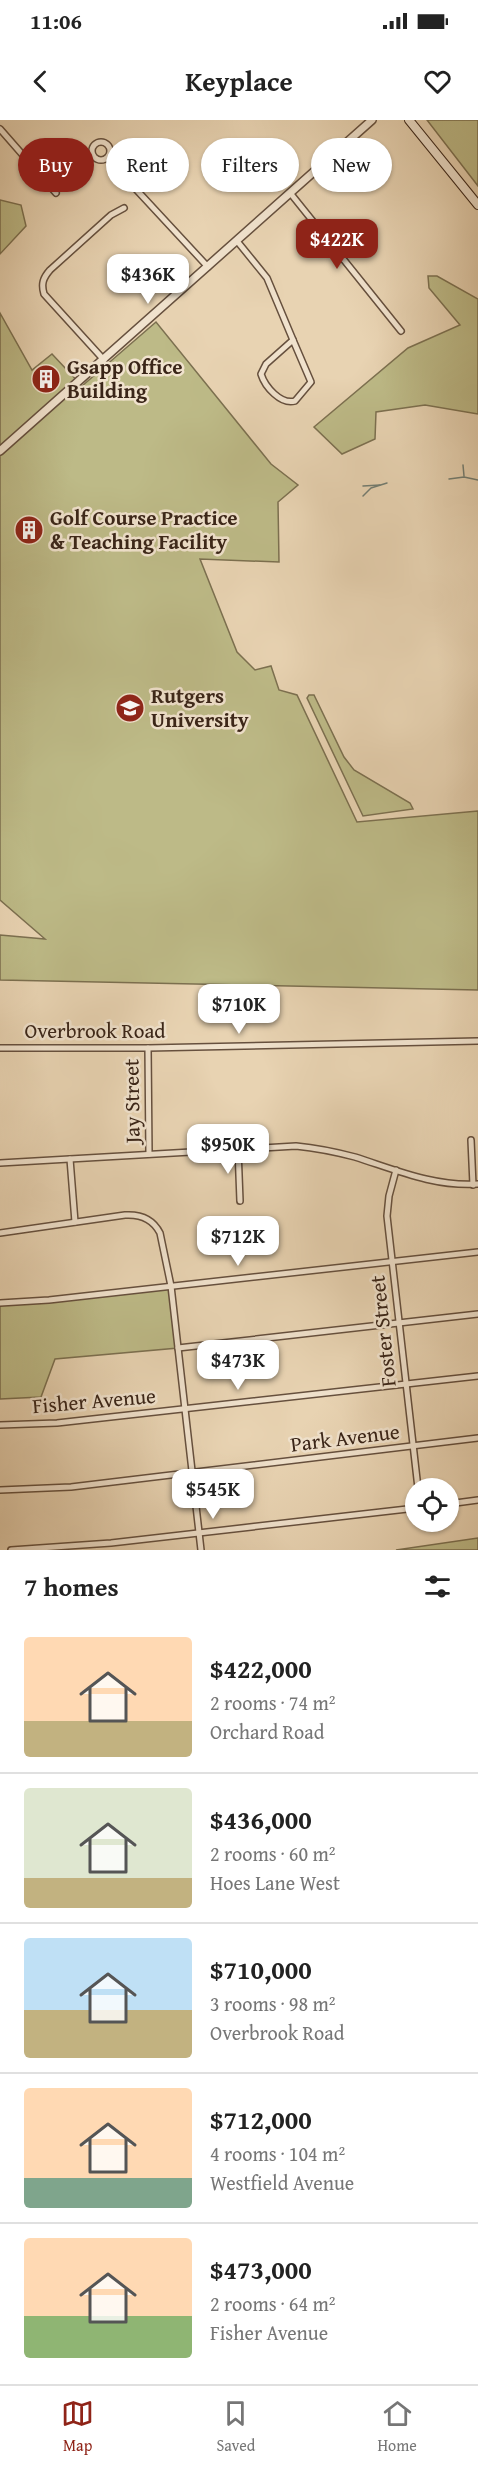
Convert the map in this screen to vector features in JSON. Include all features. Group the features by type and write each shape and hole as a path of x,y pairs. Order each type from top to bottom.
{"main road":[{"path":"409,120 478,205"}],"street":[{"path":"0,452 372,120"},
{"path":"0,129 56,193"},
{"path":"139,192 208,267"},
{"path":"291,194 401,331"},
{"path":"104,360 44,294 42,287 44,277 50,270 111,215 124,208"},
{"path":"237,241 267,278 311,382 295,401 287,403 282,401 263,380 261,374 266,364 293,340"},
{"name":"Overbrook Road","path":"0,1048 148,1048 478,1041"},
{"name":"Jay Street","path":"148,1048 149,1154"},
{"path":"0,1163 296,1146 324,1149 447,1185 475,1185 471,1140"},
{"path":"238,1149 240,1201"},
{"path":"70,1159 75,1222"},
{"name":"Foster Street","path":"396,1170 388,1196 387,1216 417,1478"},
{"path":"0,1233 134,1215 151,1221 160,1233 171,1286 201,1550"},
{"path":"0,1303 50,1300 478,1252"},
{"path":"178,1348 478,1314"},
{"name":"Fisher Avenue","path":"0,1425 57,1423 478,1377"},
{"name":"Park Avenue","path":"0,1490 71,1487 478,1438"},
{"path":"459,1503 478,1500"},
{"path":"11,1550 200,1533 405,1509"}],"shaded area":[{"path":"427,120 478,120 478,186"},
{"path":"0,200 21,205 26,226 0,254"},
{"path":"428,276 437,276 478,299 478,414 425,405 376,412 375,439 342,454 314,427 408,348 460,325 429,288"},
{"name":"Rutgers University","path":"0,313 32,370 52,354 82,386 156,322 271,464 298,485 278,502 279,562 200,559 237,652 255,670 271,666 279,690 297,695 357,822 478,811 478,990 0,980 0,935 45,939 0,900"},
{"path":"309,695 314,695 344,757 354,770 410,803 413,809 363,816 307,698"},
{"path":"170,1287 178,1348 55,1359 41,1397 0,1399 0,1302"},
{"path":"478,1538 478,1550 396,1550"}],"waterway":[{"path":"463,465 464,476"},
{"path":"449,479 464,477 478,480"},
{"path":"363,496 371,488 387,483"},
{"path":"363,486 380,485"}],"place":[{"name":"Gsapp Office Building","path":"46,379"},
{"name":"Golf Course Practice & Teaching Facility","path":"29,530"},
{"name":"Rutgers University","path":"130,708"}]}
